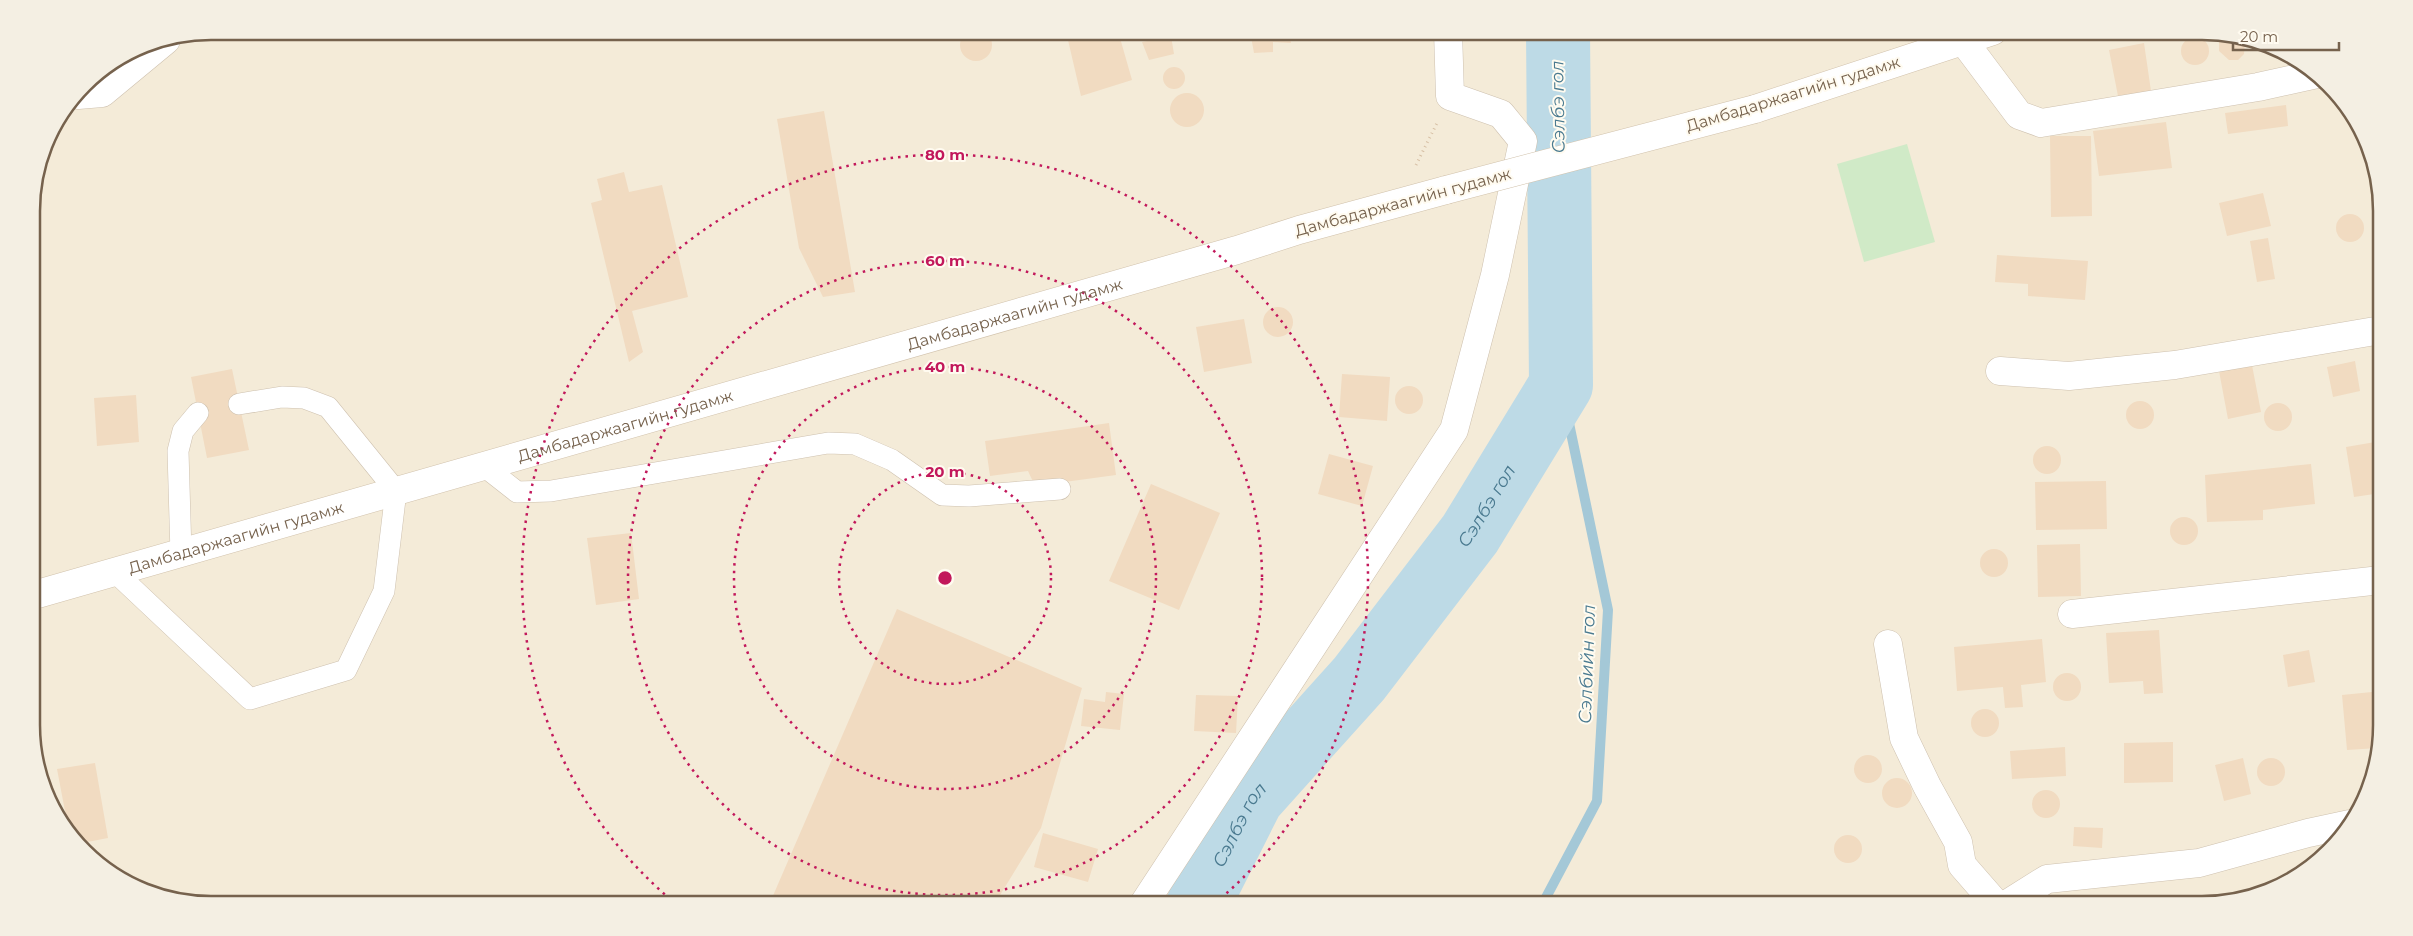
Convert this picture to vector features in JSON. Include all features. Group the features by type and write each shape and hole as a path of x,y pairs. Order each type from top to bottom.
{"street":[{"path":"1149,896 1454,430 1495,274 1523,140 1501,114 1450,96 1448,40"},
{"name":"Дамбадаржаагийн гудамж","path":"40,592 181,554 1237,250 1299,230 1755,109 1949,40"},
{"path":"1963,40 2019,115 2041,123 2258,87 2307,76"},
{"path":"86,94 102,93 154,50"},
{"path":"2000,371 2069,376 2175,365 2373,331"},
{"path":"2072,614 2373,581"},
{"path":"1888,644 1904,738 1927,786 1958,842 1962,865 1989,896"},
{"path":"2019,896 2046,879 2199,863 2340,826"}],"lane":[{"path":"115,572 250,699 346,670 384,591 396,491 328,407 304,398 282,397 239,404"},
{"path":"181,554 178,451 183,431 198,414"},
{"path":"484,466 517,492 551,491 828,443 855,444 892,460 942,495 969,496 1060,489"}],"shaded area":[{"path":"2202,40 2224,41 2257,49 2287,63 2306,75 2338,107 2360,146 2372,189 2373,725 2372,747 2364,780 2350,810 2338,829 2306,861 2267,883 2235,893 2213,896 211,896 189,895 156,887 116,867 98,854 82,838 58,801 49,780 41,747 40,200 46,167 58,135 75,107 90,90 107,75 146,53 189,41"}],"green space":[{"path":"1907,144 1935,242 1864,262 1837,164"}],"building":[{"path":"961,40 991,40 991,51 982,60 970,60 961,51"},
{"path":"1068,40 1121,40 1132,80 1081,96"},
{"path":"1172,40 1174,54 1149,60 1142,42"},
{"path":"1252,40 1290,40 1291,43 1273,42 1273,52 1254,53"},
{"path":"2186,40 2204,40 2208,45 2208,57 2201,64 2189,64 2182,57 2182,45"},
{"path":"2224,41 2245,46 2244,54 2238,60 2229,60 2219,51 2219,42"},
{"path":"2144,43 2151,91 2118,96 2109,50"},
{"path":"1174,67 1182,70 1185,78 1182,86 1174,89 1166,86 1163,78 1166,70"},
{"path":"1187,93 1199,98 1204,110 1199,122 1187,127 1175,122 1170,110 1175,98"},
{"path":"2286,105 2288,126 2228,134 2225,113"},
{"path":"824,111 855,292 823,297 799,248 777,119"},
{"path":"2166,122 2172,168 2099,176 2093,131"},
{"path":"2050,136 2091,136 2092,216 2051,217"},
{"path":"624,172 629,192 662,185 688,297 632,311 643,352 629,362 591,203 602,200 597,179"},
{"path":"2370,182 2373,201 2371,201"},
{"path":"2263,193 2271,226 2227,236 2219,203"},
{"path":"2350,214 2360,218 2364,228 2360,238 2350,242 2340,238 2336,228 2340,218"},
{"path":"2268,238 2275,279 2257,282 2250,241"},
{"path":"1997,255 2088,261 2085,300 2028,296 2028,284 1995,282"},
{"path":"1278,307 1289,311 1293,322 1289,333 1278,337 1267,333 1263,322 1267,311"},
{"path":"1244,319 1252,363 1204,372 1196,327"},
{"path":"2355,361 2360,391 2333,397 2327,367"},
{"path":"2252,365 2261,412 2228,419 2219,371"},
{"path":"232,369 249,450 207,458 191,377"},
{"path":"1342,374 1390,377 1387,421 1339,417"},
{"path":"1409,386 1419,390 1423,400 1419,410 1409,414 1399,410 1395,400 1399,390"},
{"path":"136,395 139,442 97,446 94,398"},
{"path":"2140,401 2150,405 2154,415 2150,425 2140,429 2130,425 2126,415 2130,405"},
{"path":"2278,403 2288,407 2292,417 2288,427 2278,431 2268,427 2264,417 2268,407"},
{"path":"1109,423 1116,475 1035,486 1028,471 990,476 985,441"},
{"path":"2373,442 2373,494 2354,497 2346,447"},
{"path":"2047,446 2057,450 2061,460 2057,470 2047,474 2037,470 2033,460 2037,450"},
{"path":"1329,454 1373,466 1362,506 1318,494"},
{"path":"2311,464 2315,504 2263,510 2263,520 2207,522 2205,475"},
{"path":"2106,481 2107,529 2036,530 2035,482"},
{"path":"1151,484 1220,513 1179,610 1109,581"},
{"path":"2184,517 2194,521 2198,531 2194,541 2184,545 2174,541 2170,531 2174,521"},
{"path":"631,533 639,599 596,605 587,538"},
{"path":"2080,544 2081,596 2038,597 2037,545"},
{"path":"1994,549 2004,553 2008,563 2004,573 1994,577 1984,573 1980,563 1984,553"},
{"path":"897,609 1082,688 1041,828 999,896 773,896"},
{"path":"2159,630 2163,693 2144,694 2143,681 2109,683 2106,633"},
{"path":"2042,639 2046,682 2021,685 2023,707 2005,708 2003,687 1957,691 1954,647"},
{"path":"2309,650 2315,682 2288,687 2283,655"},
{"path":"2067,673 2077,677 2081,687 2077,697 2067,701 2057,697 2053,687 2057,677"},
{"path":"1106,692 1124,694 1120,730 1081,726 1084,699 1105,702"},
{"path":"2373,692 2372,748 2347,750 2342,695"},
{"path":"1196,695 1238,696 1236,733 1194,731"},
{"path":"1985,709 1995,713 1999,723 1995,733 1985,737 1975,733 1971,723 1975,713"},
{"path":"2173,742 2173,782 2124,783 2124,743"},
{"path":"2065,747 2066,776 2012,779 2010,751"},
{"path":"1868,755 1878,759 1882,769 1878,779 1868,783 1858,779 1854,769 1858,759"},
{"path":"2243,758 2251,794 2224,801 2215,765"},
{"path":"2271,758 2281,762 2285,772 2281,782 2271,786 2261,782 2257,772 2261,762"},
{"path":"95,763 108,838 86,842 82,838 66,814 57,769"},
{"path":"1897,778 1907,783 1912,793 1907,803 1897,808 1887,803 1882,793 1887,783"},
{"path":"2046,790 2056,794 2060,804 2056,814 2046,818 2036,814 2032,804 2036,794"},
{"path":"2074,827 2103,828 2102,848 2073,846"},
{"path":"1043,833 1098,849 1088,882 1034,867"},
{"path":"1848,835 1858,839 1862,849 1858,859 1848,863 1838,859 1834,849 1838,839"}],"waterway":[{"name":"Сэлбэ гол","path":"1203,896 1252,798 1359,679 1470,534 1561,385 1558,40"},
{"name":"Сэлбийн гол","path":"1547,896 1597,801 1608,610 1561,385"}]}
